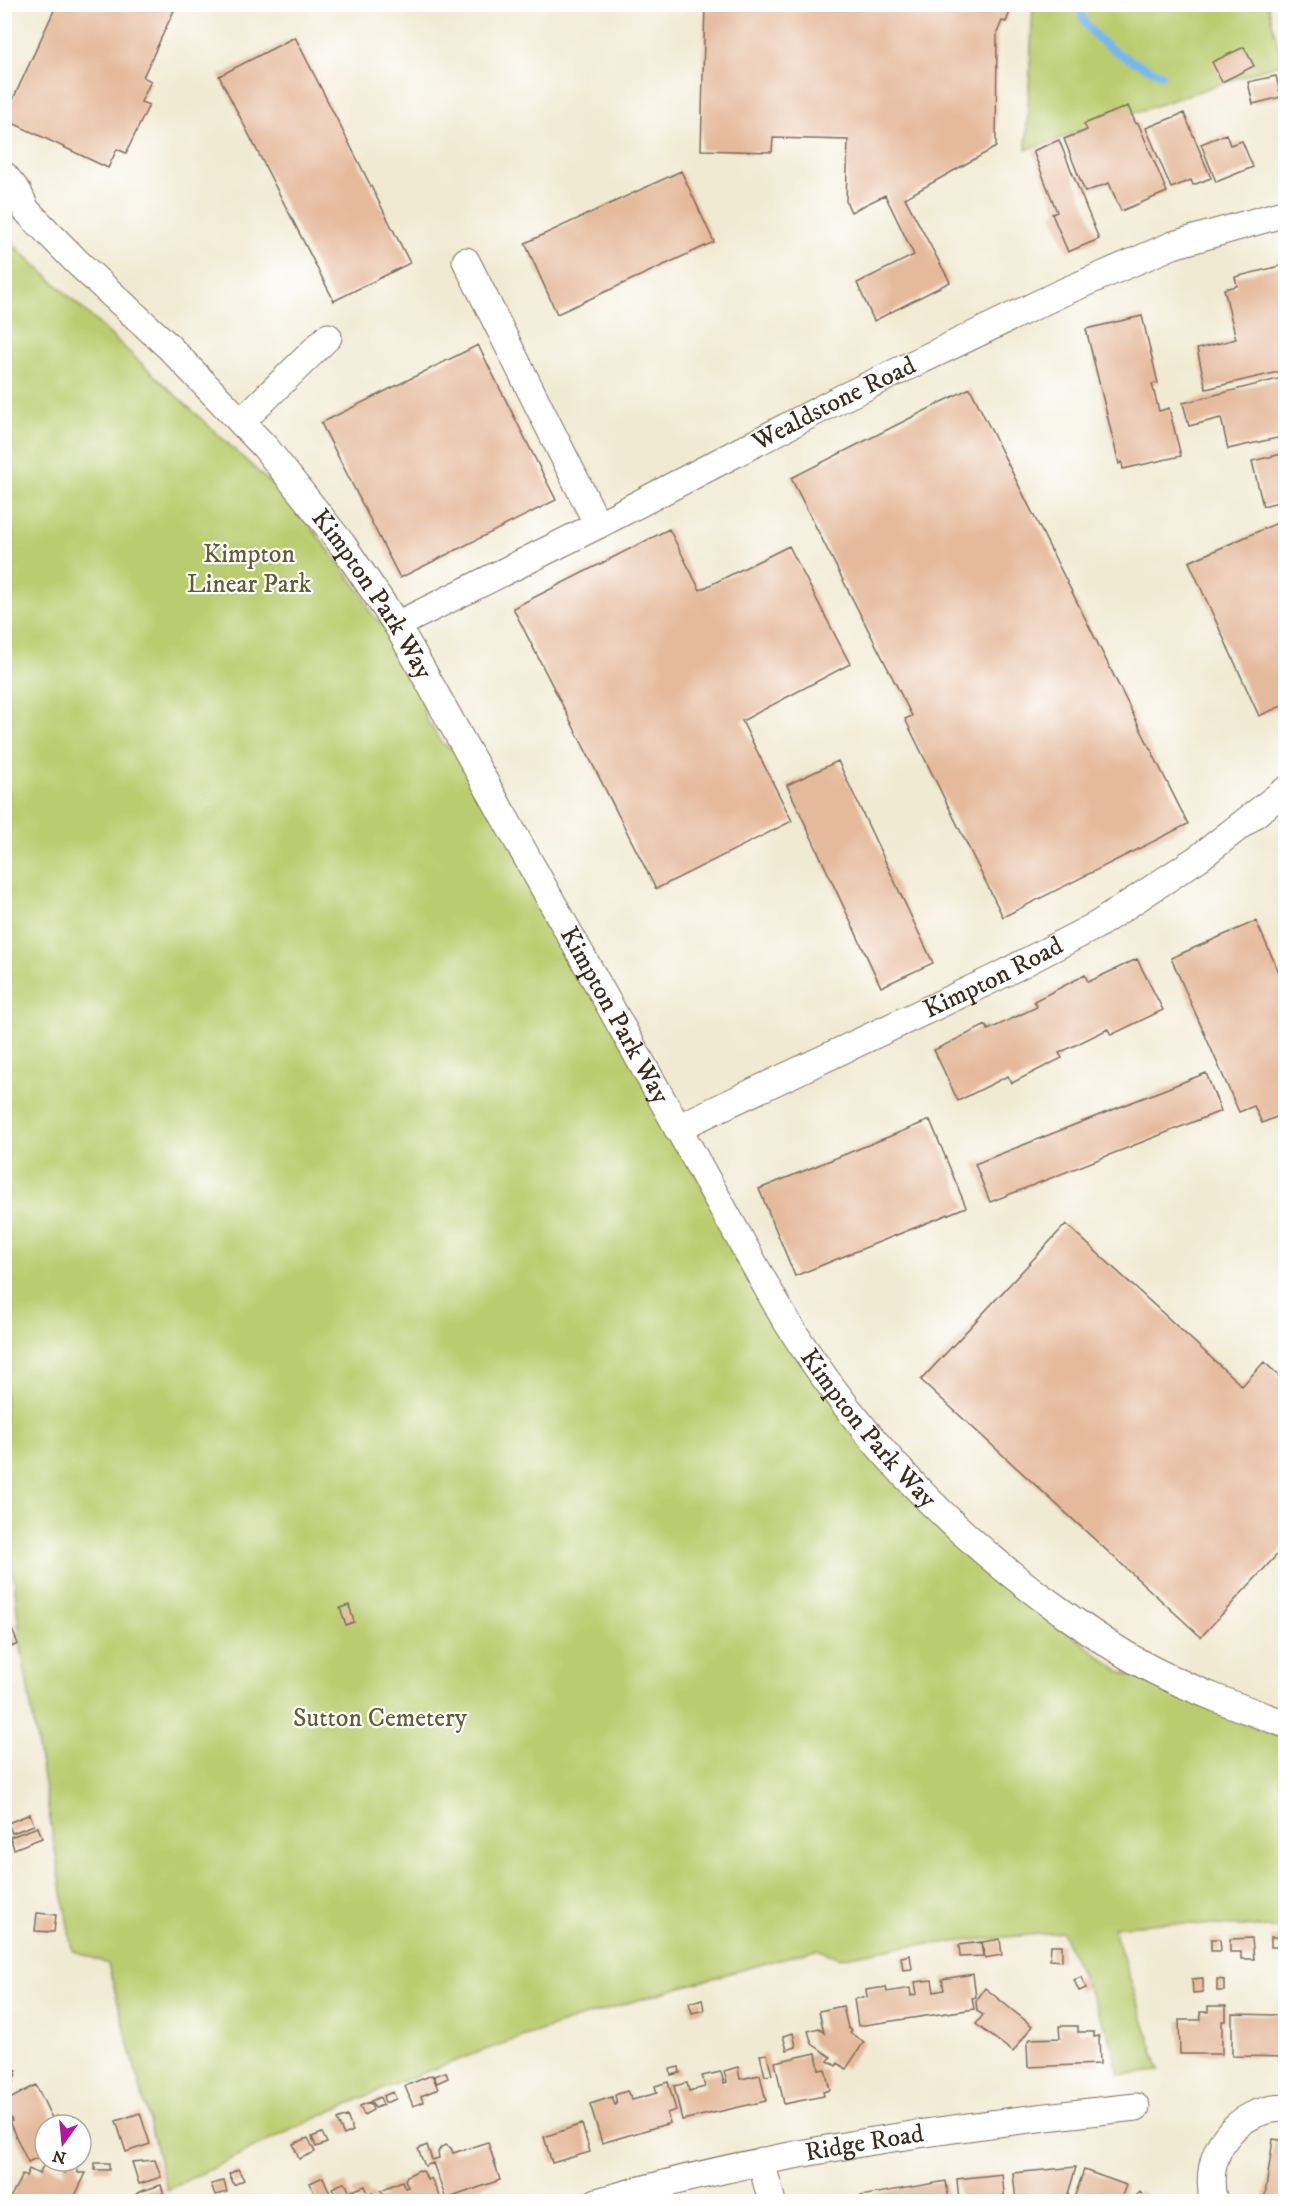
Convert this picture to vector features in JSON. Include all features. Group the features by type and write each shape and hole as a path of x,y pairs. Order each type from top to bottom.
{"street":[{"name":"Kimpton Park Way","path":"4,175 18,192 15,209 168,346 265,447 342,544 398,625 677,1128 806,1353 900,1472 951,1524 1029,1590 1098,1638 1153,1670 1228,1704 1286,1724"},
{"name":"Wealdstone Road","path":"398,625 598,525 826,406 1059,294 1173,245 1286,213"},
{"path":"466,261 598,525"},
{"path":"241,422 328,337"},
{"name":"Kimpton Road","path":"677,1128 974,988 1097,925 1200,857 1286,790"},
{"name":"Ridge Road","path":"597,2202 761,2160 1005,2121 1136,2107"},
{"path":"1214,2202 1210,2168 1216,2147 1232,2128 1255,2115 1286,2108"},
{"path":"761,2160 772,2202"}],"green space":[{"path":"1033,5 1268,5 1282,63 1026,150"},
{"name":"Sutton Cemetery","path":"4,236 294,505 361,592 371,613 393,635 418,673 425,717 441,742 471,763 774,1318 936,1528 1116,1669 1250,1726 1285,1738 1285,1928 1162,1923 1113,1927 1160,2071 1119,2075 1109,2035 1062,1932 898,1947 839,1958 817,1949 635,2001 515,2039 397,2083 317,2118 167,2190 108,1964 72,1950 20,1641 5,1486"}],"building":[{"path":"57,4 177,4 143,77 151,81 141,102 149,105 126,153 117,149 108,168 4,119"},
{"path":"705,4 1013,4 1006,22 1002,21 997,33 996,147 905,198 950,282 874,321 857,283 914,255 885,195 851,212 846,201 848,140 773,138 772,152 701,150"},
{"path":"295,37 410,263 334,301 219,76"},
{"path":"1244,47 1254,66 1222,82 1212,62"},
{"path":"1276,76 1281,97 1253,104 1248,82"},
{"path":"1128,106 1136,124 1138,123 1167,192 1121,211 1109,183 1085,192 1064,139 1087,130 1084,124"},
{"path":"1184,113 1211,178 1193,185 1191,180 1171,188 1146,128"},
{"path":"1226,134 1230,145 1242,141 1253,167 1216,182 1201,144"},
{"path":"1059,140 1099,239 1068,252 1052,214 1057,212 1033,151"},
{"path":"681,171 714,242 557,314 525,243"},
{"path":"1284,265 1286,370 1206,389 1197,349 1236,339 1224,289 1237,286 1235,277"},
{"path":"1142,316 1158,383 1152,384 1159,411 1169,408 1181,456 1123,469 1122,462 1119,464 1086,329"},
{"path":"478,345 556,500 400,578 321,423"},
{"path":"1286,377 1286,436 1228,449 1221,418 1189,426 1183,403"},
{"path":"970,388 1188,824 1003,917 905,719 912,716 791,478"},
{"path":"1286,453 1286,500 1263,506 1252,461"},
{"path":"1286,519 1286,704 1259,716 1189,562"},
{"path":"669,529 700,590 789,546 850,664 742,721 792,821 656,889 513,608"},
{"path":"838,761 933,963 881,987 787,785"},
{"path":"1256,921 1286,988 1286,1091 1281,1093 1286,1113 1262,1123 1254,1106 1239,1112 1171,958"},
{"path":"1137,959 1163,1010 1111,1035 1108,1029 1059,1053 1062,1058 1012,1083 1008,1076 958,1101 934,1050 986,1025 988,1030 1037,1007 1034,1001 1085,975 1088,982"},
{"path":"1206,1073 1221,1111 990,1202 975,1164"},
{"path":"930,1120 966,1207 795,1276 759,1189"},
{"path":"1066,1224 1242,1386 1264,1362 1286,1382 1286,1545 1201,1637 921,1380"},
{"path":"4,1528 10,1550 4,1551"},
{"path":"4,1563 9,1563 6,1588 4,1588"},
{"path":"349,1605 354,1622 346,1625 340,1608"},
{"path":"9,1622 18,1644 4,1650 4,1624"},
{"path":"30,1814 34,1825 12,1833 8,1823"},
{"path":"38,1827 42,1838 14,1849 10,1837"},
{"path":"37,1913 56,1915 54,1932 35,1931"},
{"path":"1271,1937 1282,1937 1282,1947 1271,1947"},
{"path":"1252,1938 1254,1959 1241,1959 1241,1952 1230,1952 1230,1939"},
{"path":"1000,1939 1002,1955 985,1958 982,1942"},
{"path":"1211,1939 1220,1939 1221,1951 1211,1951"},
{"path":"981,1942 983,1956 960,1957 959,1945"},
{"path":"1051,1945 1062,1945 1062,1961 1050,1960"},
{"path":"910,1955 912,1969 903,1970 901,1957"},
{"path":"973,1974 976,1997 972,1998 974,2009 858,2026 854,1999 867,1997 866,1990 886,1987 887,1992 910,1988 911,1996 917,1994 915,1982 932,1980 934,1992 944,1990 942,1979"},
{"path":"1081,1977 1086,1988 1079,1991 1074,1980"},
{"path":"1203,1978 1203,1992 1193,1993 1192,1979"},
{"path":"1217,1979 1224,1980 1224,1991 1217,1991"},
{"path":"985,1988 1032,2026 1013,2052 976,2024 983,2015 977,2011 976,2001"},
{"path":"702,1999 704,2010 692,2013 689,2003"},
{"path":"843,2006 848,2028 852,2030 850,2033 864,2042 846,2069 838,2063 836,2066 828,2061 831,2057 812,2044 808,2031 819,2028 824,2033 819,2011"},
{"path":"1208,2006 1226,2006 1226,2021 1222,2021 1222,2054 1180,2054 1179,2020 1201,2020 1200,2012 1208,2012"},
{"path":"1232,2014 1279,2015 1279,2018 1286,2018 1286,2057 1232,2056"},
{"path":"1059,2026 1078,2026 1078,2032 1094,2032 1094,2037 1099,2036 1100,2064 1028,2067 1027,2044 1030,2039 1060,2038"},
{"path":"793,2033 796,2047 787,2050 783,2036"},
{"path":"816,2053 819,2070 825,2069 830,2090 823,2092 824,2096 784,2104 775,2062"},
{"path":"767,2054 772,2075 765,2076 760,2055"},
{"path":"4,2066 17,2070 9,2094 7,2093 5,2098"},
{"path":"679,2067 680,2073 671,2075 670,2069"},
{"path":"738,2067 740,2079 760,2075 766,2101 682,2120 674,2086 687,2083 689,2091 705,2087 702,2076 721,2072 724,2083 727,2082 724,2071"},
{"path":"446,2072 448,2078 437,2083 434,2076"},
{"path":"432,2075 438,2089 421,2096 423,2102 413,2106 405,2086"},
{"path":"668,2082 676,2110 667,2113 670,2123 602,2143 590,2104 612,2097 615,2105 617,2104 615,2095 627,2091 632,2100 657,2093 655,2086"},
{"path":"36,2085 50,2113 33,2113 33,2160 28,2162 9,2122 12,2121 4,2102"},
{"path":"393,2092 396,2099 385,2103 383,2096"},
{"path":"380,2097 383,2105 375,2108 371,2101"},
{"path":"370,2102 373,2110 364,2115 360,2106"},
{"path":"140,2113 150,2144 126,2152 116,2121"},
{"path":"347,2116 353,2131 344,2135 337,2120"},
{"path":"582,2124 590,2152 552,2163 544,2137"},
{"path":"322,2133 327,2143 316,2147 312,2137"},
{"path":"308,2138 315,2152 299,2159 293,2144"},
{"path":"1273,2139 1286,2141 1286,2202 1264,2202"},
{"path":"488,2142 500,2180 446,2199 433,2163 425,2166 418,2149 427,2145 432,2160 439,2158 438,2152 446,2145 453,2153"},
{"path":"155,2160 161,2177 139,2184 132,2162"},
{"path":"95,2163 109,2163 109,2170 95,2170"},
{"path":"1076,2167 1066,2201 1016,2202 1013,2173"},
{"path":"29,2169 39,2174 86,2173 73,2200 62,2195 59,2202 9,2200 22,2175 26,2176"},
{"path":"238,2169 244,2180 234,2185 229,2174"},
{"path":"419,2170 424,2172 427,2180 431,2178 439,2196 425,2202 357,2202 352,2191 365,2186 369,2195 373,2193 376,2200 385,2197 381,2190 402,2181 405,2188 408,2187 405,2180 407,2176"},
{"path":"1084,2170 1126,2185 1120,2202 1073,2201"},
{"path":"1002,2174 1005,2202 959,2202 957,2179"},
{"path":"323,2177 332,2198 318,2202 310,2183"},
{"path":"224,2181 227,2192 215,2195 211,2184"},
{"path":"946,2181 949,2202 844,2202 843,2199"},
{"path":"345,2182 354,2202 332,2202 337,2199 332,2188"},
{"path":"161,2185 166,2202 123,2202 142,2191"},
{"path":"1140,2192 1148,2202 1130,2202"}],"waterway":[{"path":"1078,4 1089,29 1099,39 1123,56 1161,74"}],"park label":[{"name":"Kimpton Linear Park","path":"249,569"}]}
